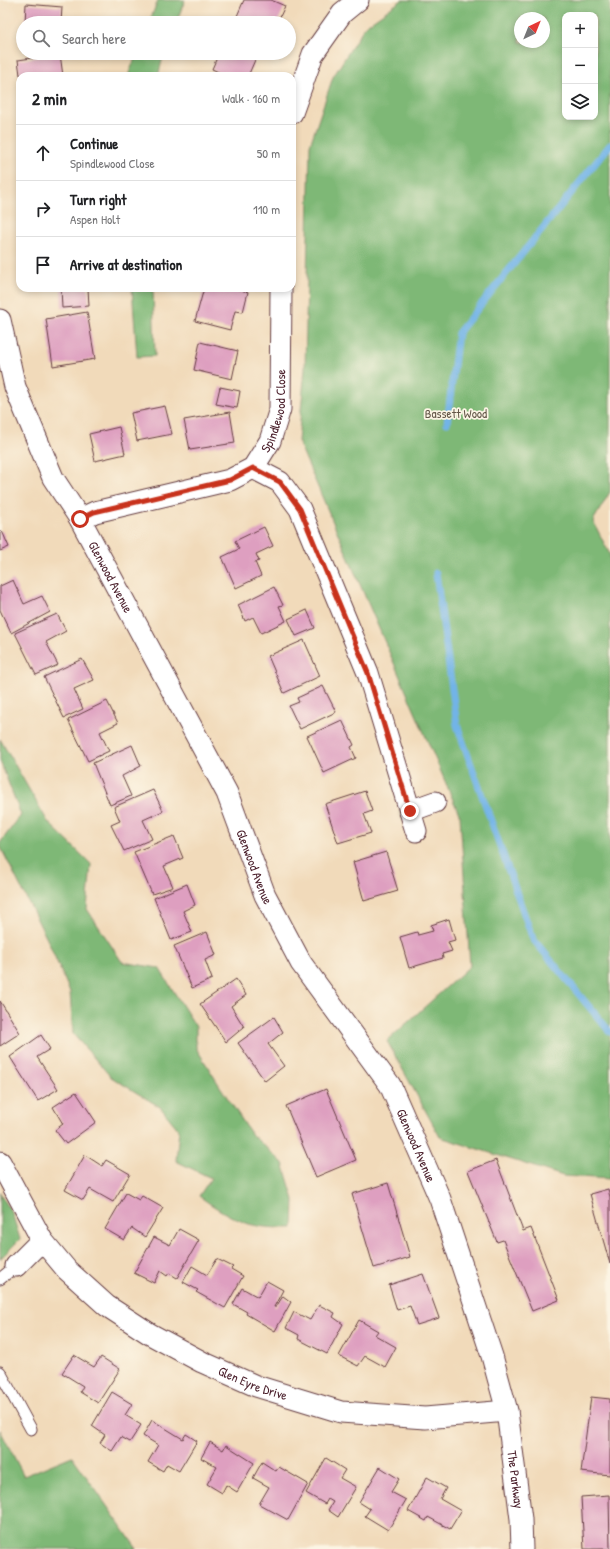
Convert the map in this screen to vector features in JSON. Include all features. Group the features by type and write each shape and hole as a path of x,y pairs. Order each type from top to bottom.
{"street":[{"path":"296,102 313,54 342,13 358,0"},
{"name":"Spindlewood Close","path":"80,519 94,512 230,480 253,468 270,441 280,408 281,292"},
{"name":"Glenwood Avenue","path":"0,320 15,387 53,478 80,519 227,793 265,895 301,963 390,1085 440,1199 492,1356 507,1411"},
{"path":"253,468 280,482 300,509 368,673 416,831"},
{"path":"410,811 435,802"},
{"name":"Glen Eyre Drive","path":"0,1162 42,1240 67,1270 107,1306 150,1334 195,1359 256,1386 341,1412 426,1418 507,1411"},
{"path":"16,1266 42,1240"},
{"name":"The Parkway","path":"507,1411 521,1519 522,1549"}],"lane":[{"path":"0,1279 16,1266"},
{"path":"0,1372 31,1429"}],"green space":[{"path":"158,0 185,0 179,16 152,16"},
{"name":"Bassett Wood","path":"402,0 610,0 610,492 593,521 610,555 610,1179 563,1176 440,1137 387,1041 470,966 460,816 298,441 305,369 310,145 333,77 365,26"},
{"path":"134,60 162,60 159,72 130,72"},
{"path":"132,292 153,292 155,356 137,357"},
{"path":"0,739 48,822 91,864 87,909 122,962 159,968 196,1027 196,1048 221,1088 252,1135 283,1163 294,1200 293,1228 265,1227 249,1224 223,1212 199,1196 211,1178 176,1161 179,1130 160,1107 111,1077 73,1034 70,992 48,941 0,846 0,843 21,815 0,761"},
{"path":"0,1193 12,1213 20,1239 0,1259"},
{"path":"0,1430 24,1476 72,1456 137,1549 0,1549"}],"building":[{"path":"244,0 271,0 285,6 280,16 237,16"},
{"path":"26,4 62,7 61,16 25,16"},
{"path":"18,60 61,60 62,72 20,72"},
{"path":"216,60 255,60 250,72 218,72 212,69"},
{"path":"61,292 88,292 89,306 62,308"},
{"path":"203,292 248,292 243,312 235,311 230,330 195,321"},
{"path":"87,312 95,359 53,366 46,319"},
{"path":"200,342 238,351 232,379 194,370"},
{"path":"220,387 240,391 237,408 216,404"},
{"path":"165,406 172,434 137,441 131,413"},
{"path":"230,412 235,443 190,450 184,420"},
{"path":"119,427 125,454 95,461 89,434"},
{"path":"264,527 273,546 256,554 259,561 255,562 261,576 236,588 222,557 239,549 235,541"},
{"path":"2,531 9,547 0,551 0,532"},
{"path":"13,580 24,604 42,596 50,612 11,633 0,610 0,586"},
{"path":"274,587 283,605 279,606 286,621 261,633 253,617 245,621 238,605"},
{"path":"307,610 315,628 296,636 288,619"},
{"path":"57,614 66,631 46,642 58,665 36,675 15,633"},
{"path":"304,640 320,676 284,693 268,656"},
{"path":"82,659 94,680 74,689 83,709 64,718 44,677"},
{"path":"323,686 336,712 300,729 289,706 299,702 297,698"},
{"path":"107,701 118,723 100,732 109,751 88,761 68,720"},
{"path":"342,720 354,745 351,747 356,758 324,773 307,736"},
{"path":"132,745 141,766 122,776 131,796 110,805 93,763"},
{"path":"153,790 163,811 143,820 152,839 124,851 111,825 120,821 114,807"},
{"path":"365,791 372,811 364,814 371,833 338,843 325,804"},
{"path":"174,836 183,858 164,866 173,887 152,894 134,852"},
{"path":"386,852 398,891 364,901 353,862"},
{"path":"187,884 195,905 183,911 192,932 171,940 154,898"},
{"path":"449,919 455,940 448,942 452,951 442,954 443,958 409,968 400,937 417,932 418,935 433,931 431,925"},
{"path":"207,932 216,955 205,960 212,979 192,988 174,946"},
{"path":"236,979 246,995 231,1006 244,1027 226,1042 200,1004"},
{"path":"0,1001 20,1033 0,1046"},
{"path":"274,1017 283,1032 268,1044 284,1066 265,1081 238,1043"},
{"path":"41,1035 50,1049 37,1057 58,1089 38,1101 10,1057"},
{"path":"326,1089 356,1160 316,1177 286,1106"},
{"path":"76,1092 96,1122 66,1144 55,1130 63,1124 53,1107"},
{"path":"85,1155 102,1166 106,1160 130,1174 113,1202 90,1189 83,1200 65,1190"},
{"path":"496,1160 523,1231 531,1228 559,1300 532,1311 503,1240 497,1242 468,1171"},
{"path":"388,1183 410,1257 374,1268 352,1194"},
{"path":"608,1189 610,1197 610,1264 590,1194"},
{"path":"126,1193 139,1200 142,1196 163,1208 145,1237 132,1228 124,1240 105,1229"},
{"path":"179,1229 199,1240 177,1278 169,1273 167,1276 160,1271 154,1283 134,1273 154,1237 170,1245"},
{"path":"217,1259 233,1267 231,1269 243,1276 225,1308 196,1292 198,1290 183,1282 192,1266 207,1275"},
{"path":"423,1274 439,1318 417,1325 410,1306 397,1310 389,1285"},
{"path":"267,1281 283,1290 274,1307 276,1307 283,1296 291,1302 275,1331 246,1314 247,1312 233,1304 242,1288 258,1297"},
{"path":"319,1305 335,1313 333,1317 343,1324 327,1354 298,1339 299,1335 286,1328 294,1312 310,1320"},
{"path":"359,1320 378,1331 375,1335 396,1347 385,1367 365,1356 358,1366 339,1356"},
{"path":"74,1355 94,1367 101,1357 120,1369 98,1403 80,1392 83,1386 62,1373"},
{"path":"112,1392 132,1404 125,1415 141,1425 130,1442 121,1437 112,1451 100,1443 105,1435 92,1426"},
{"path":"591,1397 610,1399 610,1475 581,1472"},
{"path":"152,1420 183,1439 186,1434 197,1441 179,1471 167,1464 163,1471 148,1462 158,1445 143,1436"},
{"path":"210,1442 223,1450 226,1445 254,1463 237,1492 226,1485 222,1493 207,1484 217,1467 201,1458"},
{"path":"326,1458 345,1470 340,1478 356,1487 338,1517 328,1510 333,1502 328,1499 325,1504 306,1493"},
{"path":"262,1462 276,1471 279,1467 308,1484 288,1520 259,1504 269,1487 253,1478"},
{"path":"380,1467 399,1479 391,1492 406,1500 388,1530 365,1516 370,1509 359,1502"},
{"path":"427,1477 446,1488 440,1499 461,1511 450,1529 428,1517 426,1521 408,1511"},
{"path":"609,1495 610,1549 584,1549 581,1497"}],"waterway":[{"path":"447,423 458,333 610,145"},
{"path":"436,573 457,725 533,939 610,1032"}],"route":[{"path":"80,519 94,512 230,480 253,468 280,482 300,509 368,673 410,811"}]}
